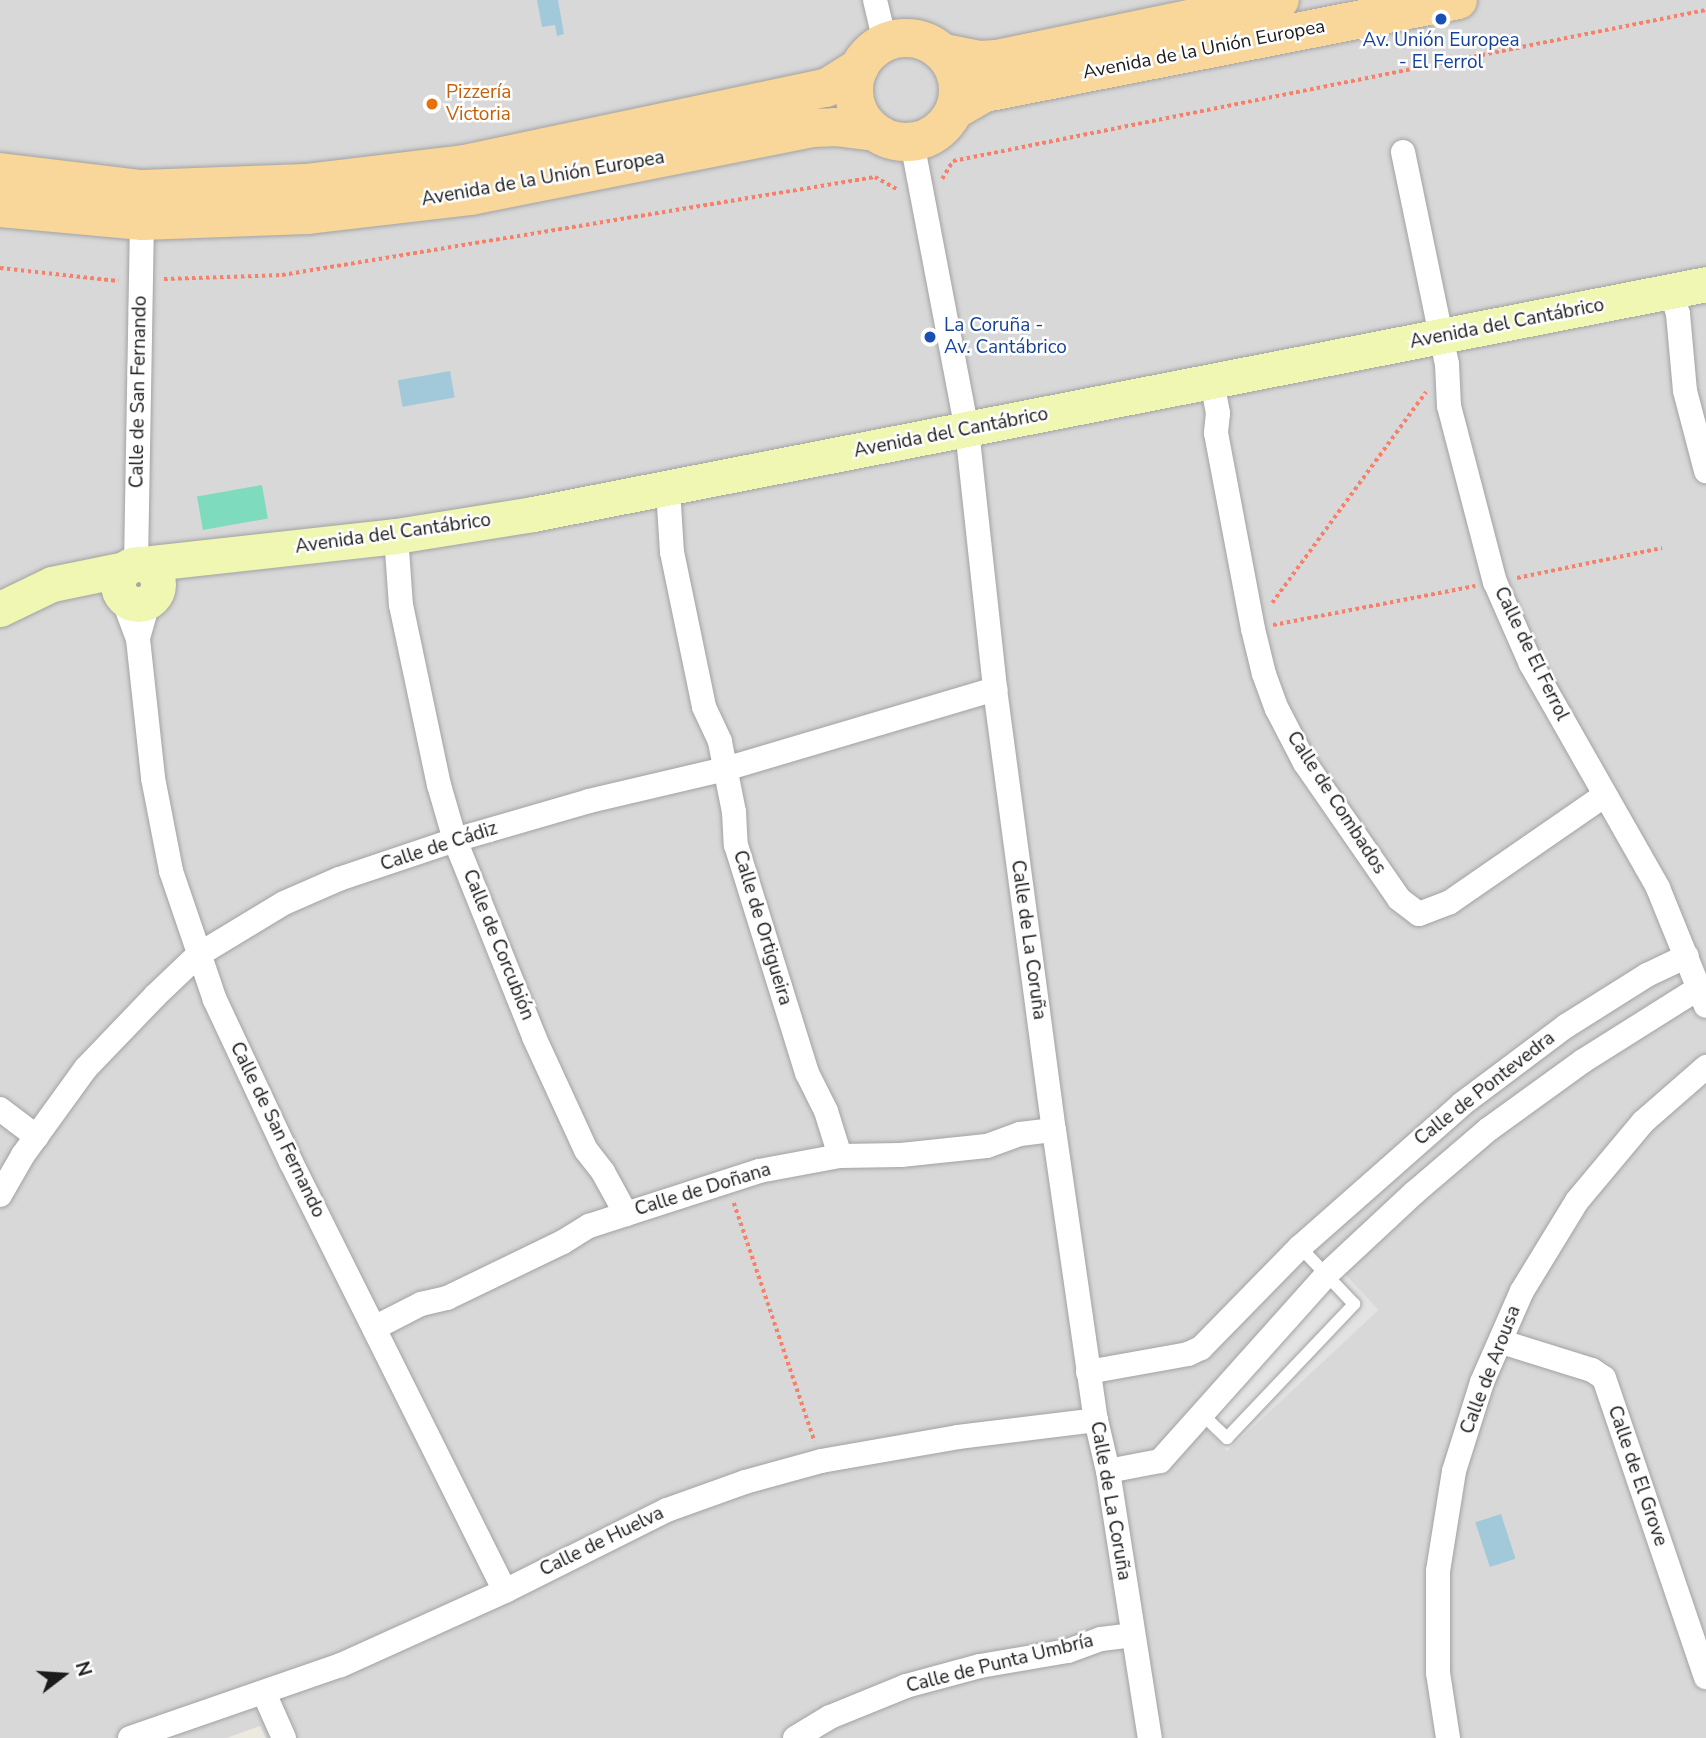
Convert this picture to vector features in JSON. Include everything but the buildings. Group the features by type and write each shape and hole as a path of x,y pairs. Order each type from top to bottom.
{"main road":[{"name":"Avenida de la Unión Europea","path":"944,53 979,60 997,59 1280,0"},
{"name":"Avenida de la Unión Europea","path":"955,110 985,93 1458,0"},
{"path":"916,39 931,44 944,53 955,70 958,90 955,110 937,131 912,142 892,141 875,132 863,119 856,102 855,84 872,54 916,39"},
{"name":"Avenida de la Unión Europea","path":"0,172 141,189 305,184 464,164 825,88 872,54"},
{"name":"Avenida de la Unión Europea","path":"0,208 142,221 308,215 470,196 812,128 875,132"}],"street":[{"path":"872,54 875,0"},
{"name":"Calle de La Coruña","path":"912,142 919,190 967,430 995,689 1054,1130 1088,1373 1108,1471 1150,1738"},
{"name":"Calle de El Ferrol","path":"1403,152 1444,350 1449,406 1495,582 1531,664 1658,888 1695,970"},
{"name":"Calle de San Fernando","path":"142,221 136,582 138,639 153,778 171,871 215,1000 291,1163 505,1591"},
{"name":"Avenida del Cantábrico","path":"136,582 167,576 191,559 396,536 668,489 1212,382 1444,350 1706,284"},
{"path":"1671,291 1678,314 1685,391 1706,471"},
{"name":"Calle de Combados","path":"1212,382 1218,413 1216,433 1253,629 1277,709 1305,763 1399,899 1419,914 1450,902 1605,795"},
{"name":"Calle de Ortigueira","path":"668,489 672,552 699,681 725,769 734,812 736,845 807,1073 826,1111 840,1156"},
{"name":"Calle de Corcubión","path":"396,536 401,605 439,785 455,840 484,917 563,1100 586,1150 603,1172 626,1214"},
{"path":"0,609 52,584 77,581 136,582"},
{"name":"Calle de Cádiz","path":"0,1195 86,1068 198,955 284,903 339,879 455,840 589,801 725,769 995,689"},
{"name":"Calle de Pontevedra","path":"1088,1373 1188,1354 1201,1348 1300,1247 1462,1104 1566,1026 1647,975 1695,970"},
{"name":"Calle de Pontevedra","path":"1108,1471 1160,1461 1327,1274 1489,1129 1583,1061 1695,970"},
{"name":"Calle de Arousa","path":"1448,1738 1438,1673 1438,1571 1454,1471 1482,1382 1502,1342 1522,1291 1577,1201 1643,1122 1706,1067"},
{"path":"0,1109 37,1137"},
{"name":"Calle de Doñana","path":"374,1328 421,1304 447,1298 563,1242 589,1226 760,1171 840,1156 901,1154 987,1146 1020,1134 1054,1130"},
{"name":"Calle de El Grove","path":"1502,1342 1592,1370 1604,1378 1706,1677"},
{"name":"Calle de Huelva","path":"135,1737 341,1665 505,1591 667,1510 745,1482 821,1461 958,1437 1096,1420"},
{"name":"Calle de Punta Umbría","path":"795,1738 830,1717 906,1686 980,1667 1068,1651 1101,1639 1132,1635"},
{"path":"264,1693 284,1738"}],"lane":[{"path":"1202,1414 1227,1438 1354,1304 1300,1247"}],"path":[{"path":"0,268 115,281 282,275 875,177 905,194 938,185 953,161 1706,10"},
{"path":"1253,629 1444,350"},
{"path":"1253,629 1662,548"},
{"path":"727,1182 821,1461"}],"shaded area":[{"path":"0,0 1706,0 1706,1738 266,1738 260,1726 226,1738 0,1738"},
{"path":"1343,1272 1378,1310 1227,1451 1192,1413"}],"green space":[{"path":"262,485 268,518 203,530 197,496"}],"water":[{"path":"537,0 558,0 564,34 557,36 555,25 542,27"},
{"path":"450,371 455,398 402,407 398,380"},
{"path":"1501,1514 1516,1559 1490,1567 1475,1522"}],"place":[{"name":"Av. Unión Europea - El Ferrol","path":"1441,19"},
{"name":"Pizzería Victoria","path":"432,104"},
{"name":"La Coruña - Av. Cantábrico","path":"930,337"}]}
